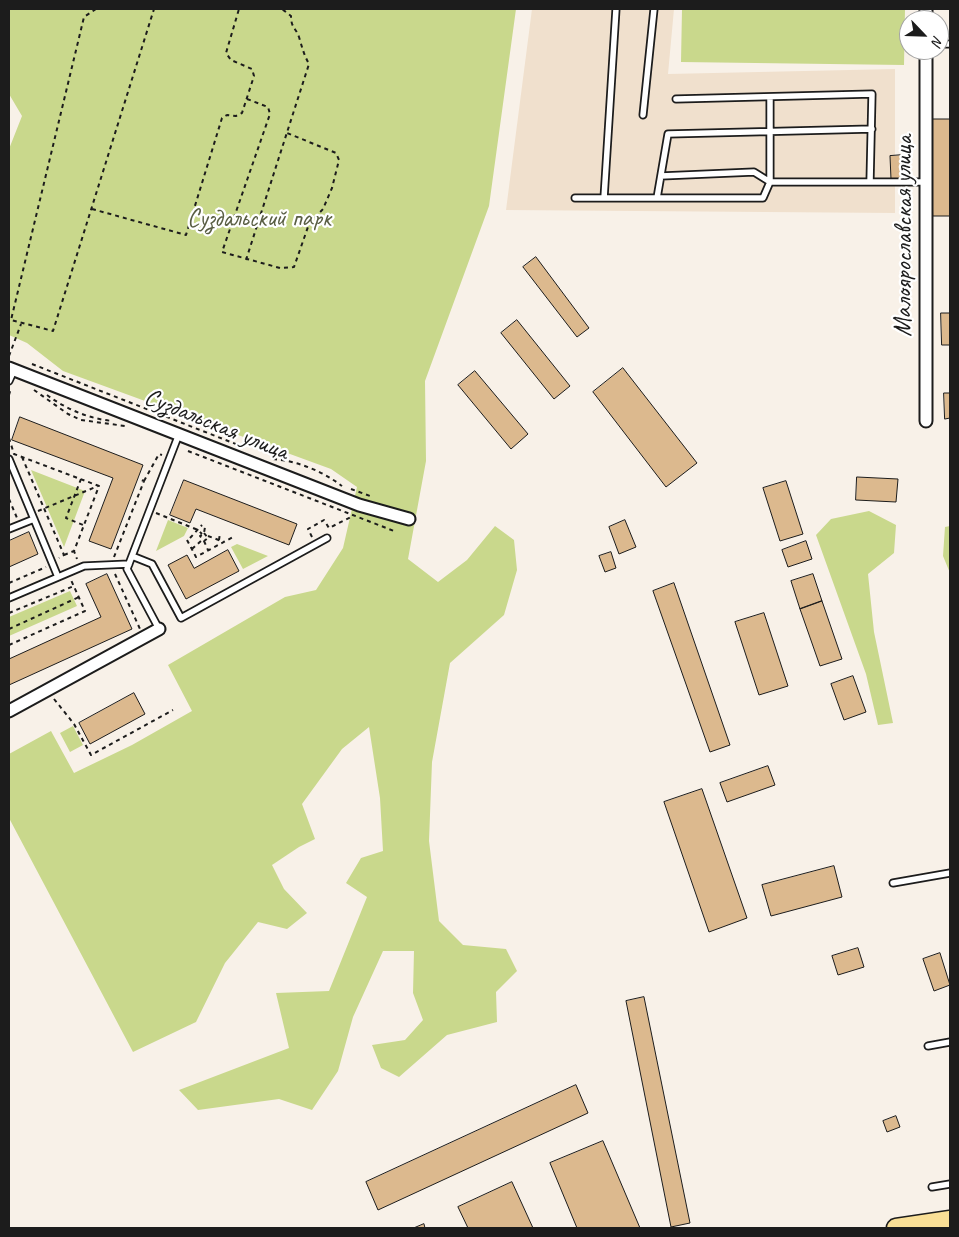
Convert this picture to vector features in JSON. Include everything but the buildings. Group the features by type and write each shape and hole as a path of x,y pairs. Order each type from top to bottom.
{"main road":[{"path":"896,1228 950,1220"}],"street":[{"name":"Малоярославская улица","path":"926,60 926,421"},
{"name":"Суздальская улица","path":"11,369 358,505 409,519"},
{"path":"9,711 159,629"}],"lane":[{"path":"604,198 616,9"},
{"path":"643,115 654,9"},
{"path":"676,99 872,94 870,182"},
{"path":"575,198 763,198 770,182 770,97"},
{"path":"657,198 668,134 872,129"},
{"path":"661,176 754,172 770,182 926,182"},
{"path":"9,381 11,369"},
{"path":"159,629 127,569 179,434"},
{"path":"9,459 58,577"},
{"path":"9,529 20,525 33,516"},
{"path":"132,556 152,564 181,618 327,538"},
{"path":"9,598 84,566 128,564"},
{"path":"893,883 950,873"},
{"path":"928,1046 950,1042"},
{"path":"932,1187 950,1184"}],"path":[{"path":"96,9 84,17 11,320 53,331 154,9"},
{"path":"92,209 186,236 222,118 227,115 236,116 242,113 254,76 252,68 231,60 226,53 239,9"},
{"path":"246,260 308,64 301,49 299,36 291,26 291,16 282,9"},
{"path":"247,99 268,107 270,114 222,252 280,268 294,267 309,224 323,209 332,188 339,160 336,153 287,133"},
{"path":"9,356 21,324"},
{"path":"27,362 249,449"},
{"path":"9,381 34,390 68,414 81,420 126,426"},
{"path":"9,438 14,454 98,486"},
{"path":"174,446 394,531"},
{"path":"144,638 111,565 144,481 158,454 162,455"},
{"path":"266,456 274,459"},
{"path":"22,457 64,556"},
{"path":"81,479 66,518 84,525"},
{"path":"138,479 144,481"},
{"path":"33,516 44,508 98,486"},
{"path":"9,583 74,551 98,486"},
{"path":"351,489 377,498"},
{"path":"9,499 20,525"},
{"path":"149,511 224,542"},
{"path":"313,538 308,528 324,520 329,528 357,513"},
{"path":"208,551 203,540 203,526 188,539 196,557 208,551 224,542 233,538"},
{"path":"219,541 220,533"},
{"path":"192,550 208,536"},
{"path":"9,645 85,611 68,573"},
{"path":"9,614 74,586"},
{"path":"9,629 79,597"},
{"path":"47,690 74,724 91,755 173,710"}],"shaded area":[{"path":"532,9 674,9 668,74 895,69 895,213 506,210"}],"green space":[{"name":"Суздальский парк","path":"9,9 516,9 489,206 425,381 426,461 408,559 438,582 467,560 495,526 514,540 517,570 504,615 450,663 432,762 429,841 439,921 463,945 506,949 517,971 496,992 497,1022 447,1035 399,1077 381,1068 372,1045 405,1040 423,1020 413,993 414,951 383,951 353,1017 338,1071 312,1110 279,1099 198,1110 179,1090 289,1048 276,993 329,991 367,897 346,883 361,858 383,851 380,798 369,727 342,749 302,804 315,839 272,865 284,889 307,913 287,929 258,922 225,963 196,1022 133,1052 9,818 9,754 51,731 74,773 132,745 192,711 168,665 285,597 316,590 343,548 357,487 331,469 63,371 27,343 9,335 9,149 22,116 9,94"},
{"path":"682,9 905,9 899,10 899,60 904,60 904,65 681,62"},
{"path":"31,470 85,491 64,547"},
{"path":"869,511 896,525 894,553 868,574 874,632 893,723 878,725 866,674 816,535 831,519"},
{"path":"168,520 188,528 184,536 156,551"},
{"path":"950,526 950,573 943,556 945,527"},
{"path":"237,544 268,556 243,569 231,547"},
{"path":"70,591 77,606 9,636 9,617"},
{"path":"73,726 83,745 70,752 60,733"}]}
